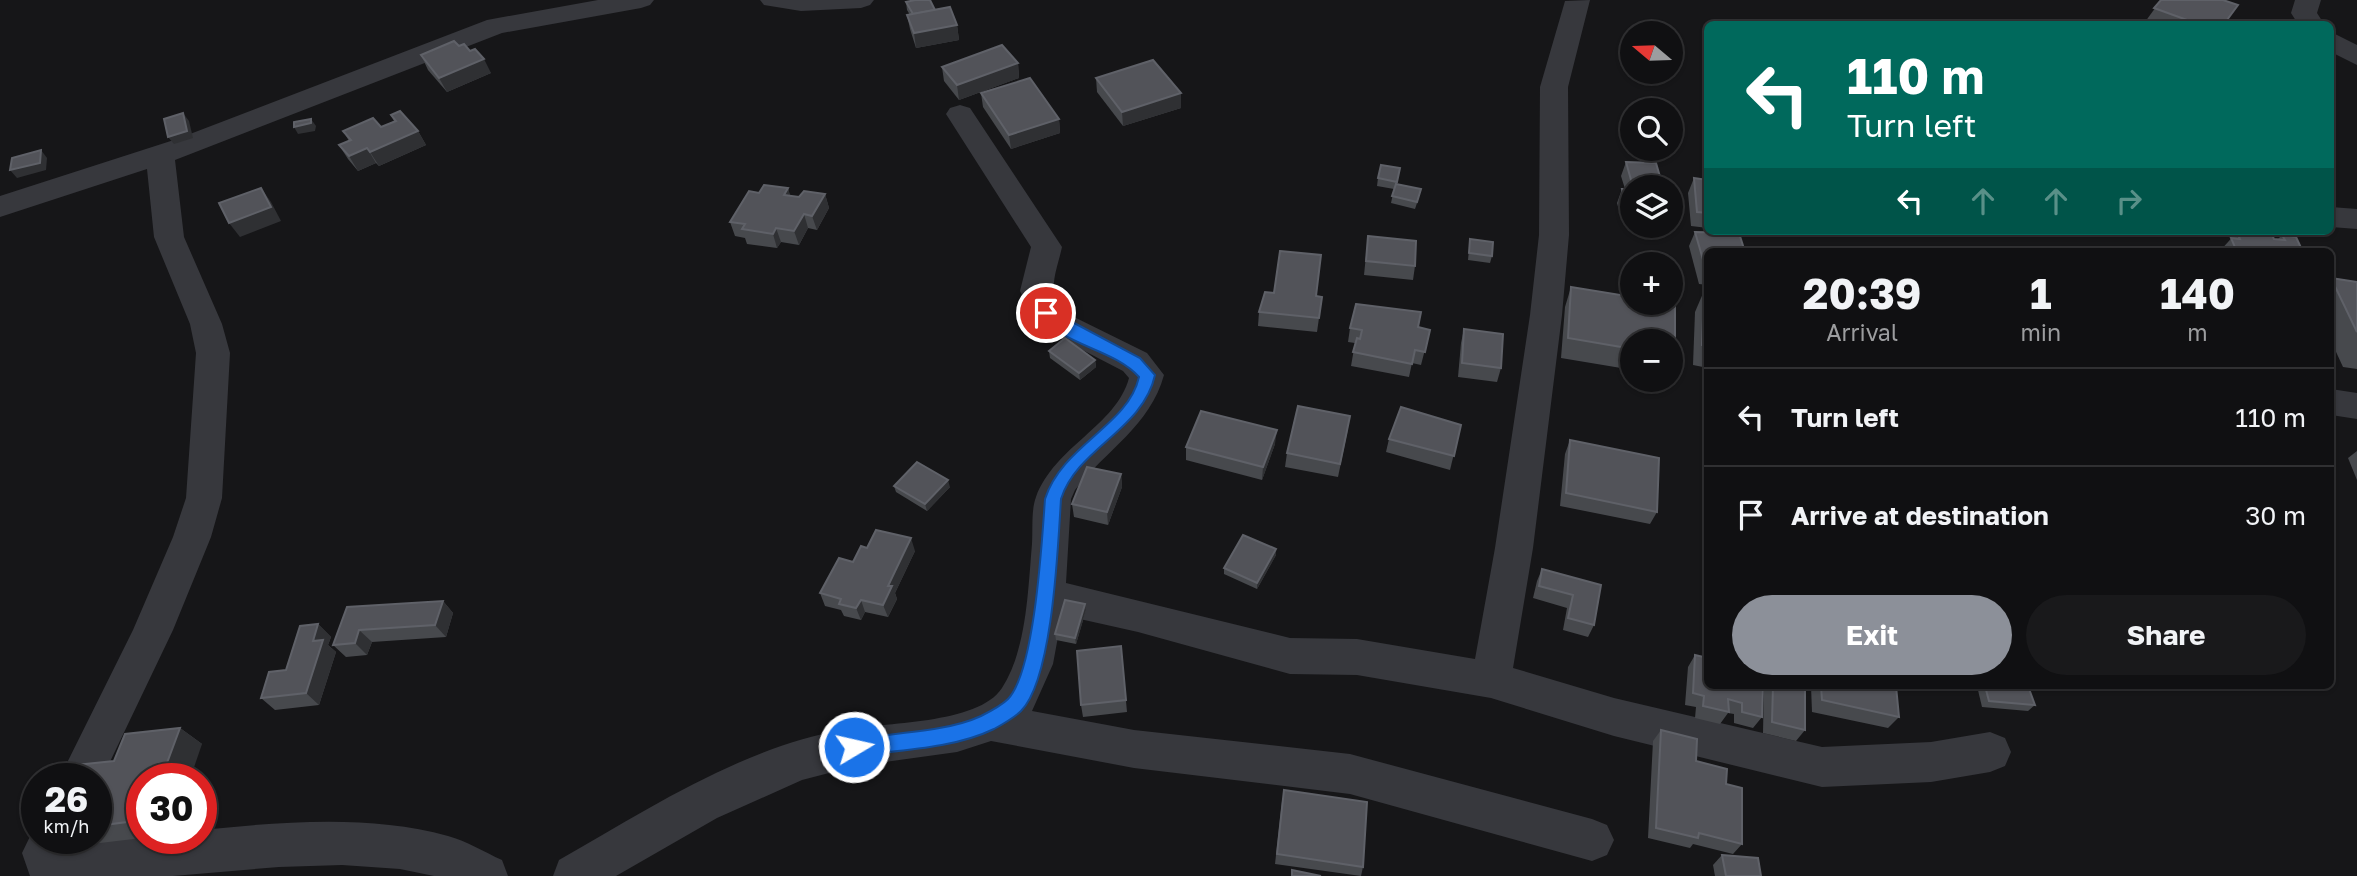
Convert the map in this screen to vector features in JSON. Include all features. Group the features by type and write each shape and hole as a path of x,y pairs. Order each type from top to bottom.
{"street":[{"path":"0,207 160,155 302,104 496,26 641,0"},
{"path":"773,0 801,3 861,0"},
{"path":"2308,0 2304,13 2309,21"},
{"path":"1491,680 1516,534 1546,315 1554,235 1554,87 1578,1"},
{"path":"2334,42 2357,57"},
{"path":"575,876 673,818 788,767 836,750 962,732 989,722 1016,704 1029,675 1046,596 1053,499 1057,486 1067,470 1117,425 1143,391 1147,375 1135,362 1058,323 1046,313 1036,291 1047,247 960,114"},
{"path":"88,763 153,629 192,537 204,498 213,353 206,324 169,237 160,155"},
{"path":"2334,216 2357,219"},
{"path":"2334,402 2357,406"},
{"path":"1046,596 1138,615 1290,656 1357,657 1491,680 1614,717 1822,767 1931,762 1990,752"},
{"path":"989,722 1134,749 1350,774 1592,840"},
{"path":"44,854 46,862 56,867 278,845 389,846 440,853 475,868 486,876"}],"building":[{"path":"930,0 935,10 913,14 906,2"},
{"path":"2161,0 2223,0 2238,5 2226,21 2190,21 2154,8"},
{"path":"950,7 957,25 914,33 907,15"},
{"path":"454,41 459,46 464,44 470,51 475,49 484,59 439,78 421,55"},
{"path":"1002,45 1018,63 957,85 942,67"},
{"path":"1153,60 1181,93 1122,112 1096,78"},
{"path":"1030,78 1059,119 1009,135 981,93"},
{"path":"400,111 418,131 370,152 367,148 349,156 339,145 351,140 343,131 373,118 381,127 396,121 391,115"},
{"path":"183,113 187,131 168,137 164,119"},
{"path":"311,119 311,123 294,127 294,122"},
{"path":"41,150 40,163 10,170 12,158"},
{"path":"1626,162 1656,163 1660,175 1630,175"},
{"path":"1381,165 1400,168 1397,182 1378,178"},
{"path":"1694,178 1704,179 1704,213 1697,212"},
{"path":"1396,184 1421,189 1417,202 1392,196"},
{"path":"764,185 788,188 784,195 799,197 804,191 825,194 812,216 804,214 794,231 776,228 773,234 742,229 745,224 730,222 749,191 759,193"},
{"path":"261,188 271,207 229,223 219,203"},
{"path":"1695,232 1704,232 1704,235 1740,235 1744,248 1704,248 1704,263"},
{"path":"2238,235 2272,235 2274,239 2285,240 2282,235 2296,237 2301,248 2235,248 2231,238 2240,239"},
{"path":"1368,236 1416,241 1415,266 1366,261"},
{"path":"1470,239 1493,242 1492,256 1469,253"},
{"path":"1280,251 1321,255 1316,296 1322,297 1319,318 1259,312 1265,292 1274,293"},
{"path":"2334,278 2357,282 2357,332 2334,284"},
{"path":"1571,287 1620,295 1620,315 1675,315 1675,329 1620,329 1620,347 1568,338"},
{"path":"1704,291 1704,346 1702,345"},
{"path":"1356,304 1421,312 1418,327 1430,330 1425,352 1415,350 1412,364 1353,352 1362,330 1350,328"},
{"path":"1464,329 1503,334 1501,368 1462,363"},
{"path":"1065,338 1095,360 1079,373 1049,351"},
{"path":"1298,406 1350,416 1340,464 1287,453"},
{"path":"1401,407 1461,425 1454,456 1389,439"},
{"path":"1201,411 1277,430 1263,467 1186,447"},
{"path":"1570,440 1659,458 1657,512 1566,493"},
{"path":"917,462 948,480 925,504 894,486"},
{"path":"1087,467 1121,474 1107,512 1072,504"},
{"path":"876,530 911,538 888,586 892,586 883,605 861,600 856,608 839,604 841,599 820,593 839,558 853,562 861,546 867,548"},
{"path":"1243,535 1276,549 1257,583 1224,568"},
{"path":"1542,569 1601,585 1594,625 1568,618 1573,595 1539,586"},
{"path":"1065,600 1085,604 1075,638 1055,634"},
{"path":"443,601 435,625 359,630 355,643 333,645 347,607"},
{"path":"318,624 313,641 323,640 306,693 261,698 269,672 286,670 300,626"},
{"path":"1121,646 1126,700 1081,705 1077,651"},
{"path":"1695,655 1704,657 1704,689 1763,689 1762,717 1742,712 1742,703 1728,699 1729,712 1703,706 1704,696 1693,693"},
{"path":"1773,689 1805,689 1805,730 1772,722"},
{"path":"1821,689 1896,689 1899,717 1822,700"},
{"path":"1986,689 2029,689 2035,705 1989,701"},
{"path":"180,728 167,763 126,763 126,822 112,824 112,763 95,763 114,761 125,734"},
{"path":"1661,730 1697,739 1696,761 1727,769 1726,784 1742,788 1742,844 1699,833 1698,838 1656,828"},
{"path":"1284,790 1367,802 1363,867 1277,854"},
{"path":"1722,855 1758,858 1761,876 1726,876"},
{"path":"1292,870 1321,876 1292,876"}],"route":[{"path":"854,747 962,732 989,722 1016,704 1029,675 1046,596 1053,499 1057,486 1078,458 1117,425 1143,391 1147,375 1135,362 1058,323 1046,313"}]}
